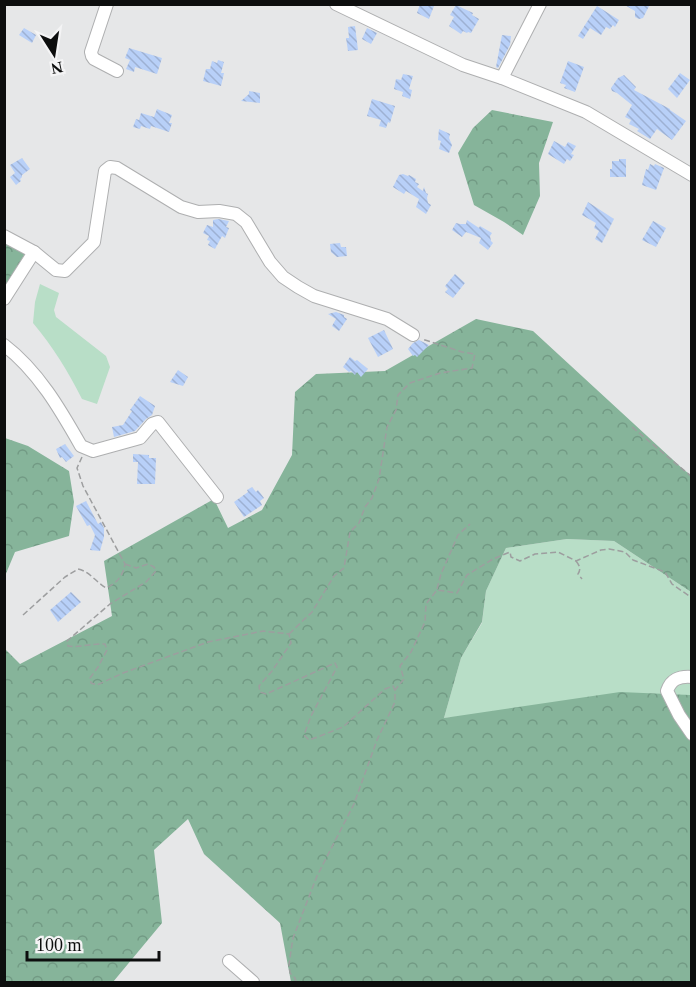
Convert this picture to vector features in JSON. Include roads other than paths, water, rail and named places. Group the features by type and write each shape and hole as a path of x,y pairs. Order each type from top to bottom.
{"street":[{"path":"107,4 91,52 94,59 117,71"},
{"path":"336,4 463,65 586,112 692,175"},
{"path":"502,78 540,4"},
{"path":"4,236 34,252 56,270 65,271 94,242 105,171 110,167 117,168 181,207 198,212 219,211 236,214 246,222 254,238 283,277 314,296 387,319 413,335"},
{"path":"4,299 34,252"},
{"path":"4,345 32,370 63,414 81,446 93,451 140,438 152,424 158,422 217,497"},
{"path":"692,677 677,679 669,684 667,692 692,734"},
{"path":"229,961 253,982"}]}
